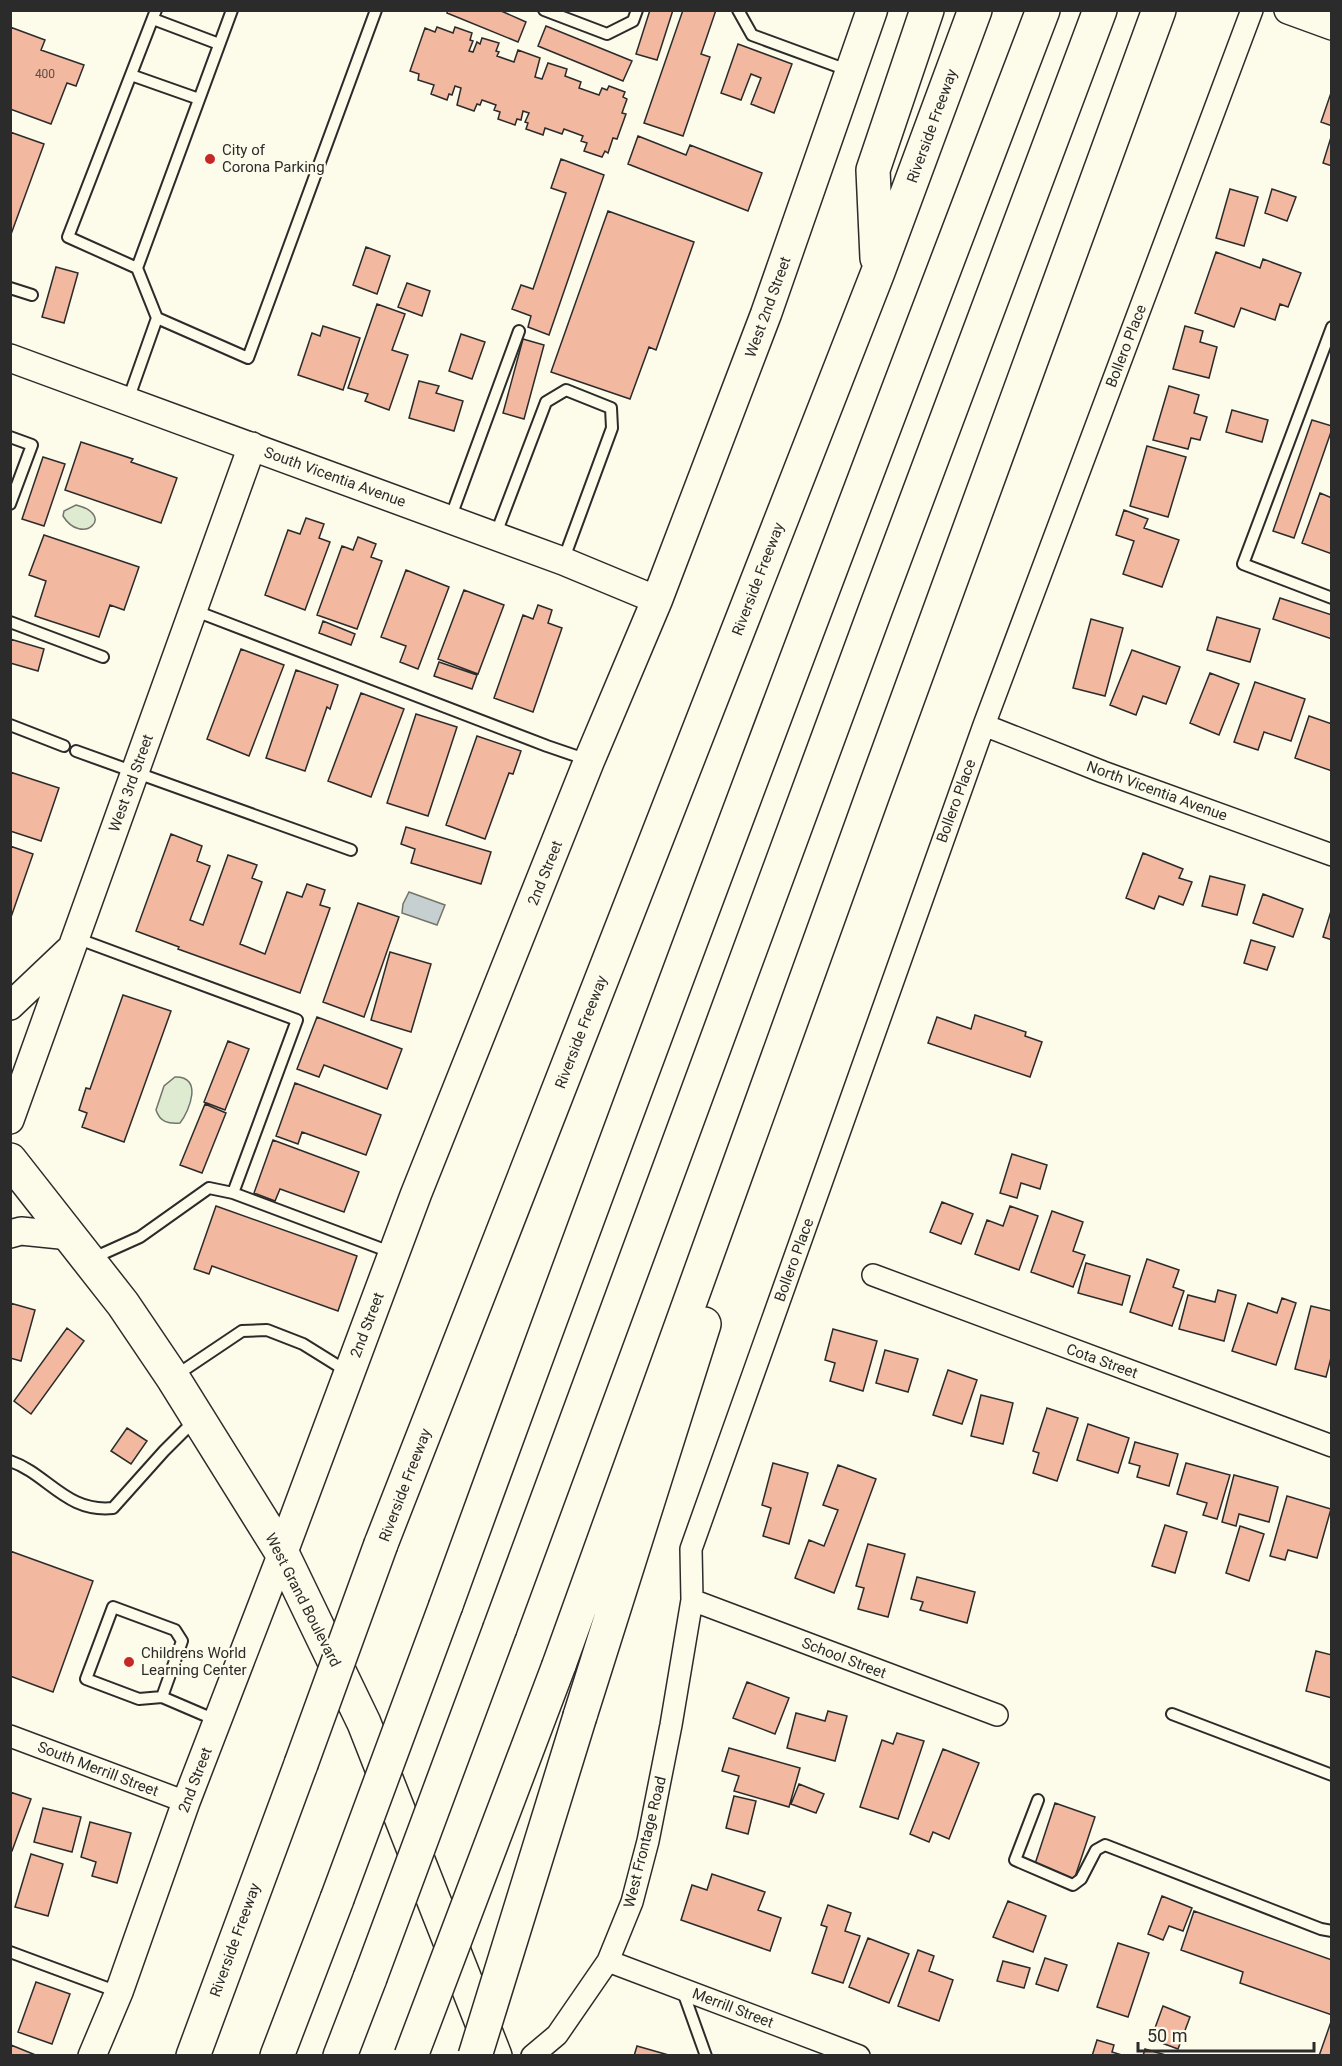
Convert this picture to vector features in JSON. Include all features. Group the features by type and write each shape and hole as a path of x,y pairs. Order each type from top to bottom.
{"main road":[{"name":"West 2nd Street","path":"657,600 766,315 872,10"},
{"path":"878,272 873,170 927,10"},
{"name":"Riverside Freeway","path":"193,2055 381,1544 878,272 975,10"},
{"path":"277,2055 337,1899 588,1213 801,643 1043,10"},
{"path":"340,2055 1100,10"},
{"path":"411,2055 559,1665 874,790 1159,10"},
{"name":"2nd Street","path":"282,1553 394,1253 590,761 657,600"},
{"path":"475,2055 580,1716 874,790"},
{"name":"West Grand Boulevard","path":"10,1160 123,1304 173,1378 282,1553 364,1723 495,2055"},
{"path":"178,2055 212,2003"}],"street":[{"name":"Bollero Place","path":"692,1600 692,1549 984,725 1252,10"},
{"path":"1288,10 1332,26"},
{"name":"South Vicentia Avenue","path":"10,358 563,561 657,600"},
{"name":"West 3rd Street","path":"10,1120 252,446"},
{"name":"North Vicentia Avenue","path":"984,725 1103,772 1332,855"},
{"path":"10,1006 74,942"},
{"path":"10,1234 21,1231 79,1248"},
{"name":"Cota Street","path":"873,1275 1332,1446"},
{"name":"2nd Street","path":"92,2055 118,1992 186,1802 282,1553"},
{"name":"School Street","path":"692,1600 997,1715"},
{"name":"West Frontage Road","path":"532,2055 557,2035 608,1961 632,1902 648,1841 692,1600"},
{"name":"South Merrill Street","path":"10,1736 186,1802"},
{"name":"Merrill Street","path":"608,1961 859,2055"}],"lane":[{"path":"128,401 157,318 137,268 232,10"},
{"path":"157,318 248,358 376,10"},
{"path":"544,10 607,34 633,21 637,10"},
{"path":"738,10 752,34 850,71"},
{"path":"137,268 68,237 155,15 219,44"},
{"path":"131,75 199,99"},
{"path":"10,288 32,295"},
{"path":"1332,327 1243,564 1332,598"},
{"path":"450,519 519,331"},
{"path":"495,536 546,402 566,390 610,408 612,428 563,561"},
{"path":"10,437 32,445 10,504"},
{"path":"193,610 590,761"},
{"path":"10,622 102,657"},
{"path":"10,725 64,746"},
{"path":"76,751 351,850"},
{"path":"74,942 297,1020 233,1193"},
{"path":"79,1248 140,1237 209,1188 233,1193 394,1253"},
{"path":"173,1378 242,1331 267,1330 303,1344 349,1373"},
{"path":"10,1461 29,1469 57,1492 96,1510 113,1508 197,1418"},
{"path":"162,1697 182,1641 175,1630 112,1607 86,1679 139,1699 162,1697 218,1721"},
{"path":"1172,1714 1332,1775"},
{"path":"1038,1800 1015,1860 1073,1885 1081,1879 1096,1850 1105,1845 1321,1929 1332,1931"},
{"path":"10,1952 118,1992"},
{"path":"682,1989 706,2055"}],"green space":[{"path":"76,505 94,515 95,521 92,526 79,529 71,525 63,516 64,511"},
{"path":"175,1077 184,1078 192,1088 190,1102 180,1123 165,1121 156,1110 164,1086"}],"shaded area":[{"path":"409,892 445,905 437,925 402,913 403,904"}],"building":[{"path":"448,10 499,10 526,22 518,42 447,13"},
{"path":"650,10 673,10 657,60 636,54"},
{"path":"683,10 716,10 701,54 710,57 683,136 644,123"},
{"path":"546,26 632,61 623,81 538,46"},
{"path":"10,27 45,40 41,50 84,65 76,86 67,83 51,124 10,109"},
{"path":"10,27 45,40 41,50 84,65 76,86 67,83 51,124 10,109"},
{"path":"437,27 453,33 455,27 472,33 470,40 473,41 469,51 473,52 477,42 480,44 482,38 499,43 497,56 514,62 518,50 540,58 535,77 542,79 548,63 567,69 565,76 581,82 579,88 599,95 602,88 607,90 609,86 625,92 623,97 627,99 622,113 626,114 617,139 613,138 608,153 605,151 602,157 584,151 587,143 581,141 583,136 564,129 562,134 545,128 543,135 526,129 528,123 525,122 529,113 523,111 521,120 517,119 515,125 498,119 500,112 494,110 496,105 482,100 474,111 457,105 461,88 455,86 452,95 449,94 447,100 431,94 434,85 418,80 419,74 410,71 425,28 435,32"},
{"path":"738,44 792,64 774,113 751,104 761,78 751,74 741,100 721,93"},
{"path":"1332,90 1332,126 1321,122"},
{"path":"10,132 44,144 10,237"},
{"path":"10,132 44,144 10,237"},
{"path":"1332,134 1332,166 1323,163"},
{"path":"638,136 686,155 690,145 762,173 748,211 628,164"},
{"path":"561,159 604,175 549,335 528,327 531,316 512,309 521,285 533,289 566,193 551,188"},
{"path":"1230,189 1258,197 1244,246 1216,238"},
{"path":"1272,189 1296,197 1287,221 1265,213"},
{"path":"608,211 694,242 656,350 649,347 630,399 551,372"},
{"path":"366,247 390,256 377,294 353,285"},
{"path":"1216,252 1260,268 1263,259 1301,273 1288,307 1280,304 1275,320 1241,308 1234,327 1195,313"},
{"path":"56,267 78,273 64,323 42,317"},
{"path":"407,283 430,291 422,316 398,307"},
{"path":"377,304 405,314 392,350 408,355 389,410 365,401 368,394 348,388"},
{"path":"323,326 360,338 343,390 298,375 312,333 320,336"},
{"path":"1185,326 1203,331 1200,342 1217,347 1209,378 1173,369"},
{"path":"461,334 485,342 472,379 449,371"},
{"path":"523,339 544,345 524,419 503,413"},
{"path":"419,381 439,386 436,393 463,401 454,431 409,418"},
{"path":"1169,386 1199,395 1194,413 1207,417 1200,440 1191,438 1188,449 1153,440"},
{"path":"1232,410 1268,420 1262,442 1226,432"},
{"path":"1312,420 1332,426 1332,429 1294,538 1273,531"},
{"path":"81,442 133,459 131,462 177,478 161,523 65,490"},
{"path":"1147,446 1186,457 1168,517 1130,506"},
{"path":"43,457 65,464 44,526 22,519"},
{"path":"1320,493 1332,498 1332,554 1302,543"},
{"path":"1124,510 1148,519 1144,528 1179,540 1162,587 1123,574 1134,541 1116,535"},
{"path":"306,518 324,524 319,538 330,542 305,610 265,595 288,530 300,534"},
{"path":"44,535 139,567 124,610 110,605 99,637 35,616 46,581 29,575"},
{"path":"358,537 376,544 371,557 382,561 357,629 317,615 342,546 353,550"},
{"path":"406,570 449,587 418,669 400,662 406,646 381,637"},
{"path":"464,590 504,605 478,674 438,659"},
{"path":"1280,598 1332,615 1332,639 1273,619"},
{"path":"538,605 552,610 548,623 562,628 533,712 494,698 523,615 533,619"},
{"path":"1217,617 1260,629 1250,662 1207,650"},
{"path":"1091,619 1123,628 1105,696 1073,688"},
{"path":"323,621 355,634 351,645 319,633"},
{"path":"10,639 44,649 38,671 10,663"},
{"path":"241,649 284,665 249,756 207,739"},
{"path":"1132,650 1180,667 1166,704 1143,696 1136,715 1110,705"},
{"path":"439,662 477,675 472,689 434,676"},
{"path":"296,670 338,685 330,709 327,707 305,771 266,758"},
{"path":"1210,673 1239,684 1219,735 1190,723"},
{"path":"1255,682 1305,699 1291,741 1264,732 1258,750 1234,742"},
{"path":"361,693 404,709 371,797 328,781"},
{"path":"416,714 457,727 428,816 387,803"},
{"path":"1309,716 1332,724 1332,771 1295,758"},
{"path":"477,736 521,751 513,774 509,773 485,839 446,825"},
{"path":"10,772 59,788 41,841 10,831"},
{"path":"406,827 491,852 481,884 411,863 415,849 401,844"},
{"path":"171,834 202,846 197,861 210,866 190,920 203,925 228,855 257,865 252,878 262,882 240,944 265,954 287,892 302,897 307,884 325,890 320,905 330,908 300,993 178,949 179,947 136,931"},
{"path":"10,846 33,854 10,920"},
{"path":"1143,853 1183,869 1179,878 1192,882 1183,905 1159,896 1154,909 1126,898"},
{"path":"1210,876 1245,885 1237,915 1202,906"},
{"path":"1263,894 1303,909 1293,937 1253,923"},
{"path":"358,903 399,917 364,1017 323,1002"},
{"path":"1332,911 1332,940 1323,937"},
{"path":"1251,940 1275,947 1267,970 1244,963"},
{"path":"390,952 431,964 411,1032 371,1020"},
{"path":"123,995 171,1011 124,1142 82,1127 87,1113 79,1110 86,1088 90,1089"},
{"path":"975,1015 1026,1032 1025,1036 1042,1042 1030,1077 928,1043 937,1017 971,1029"},
{"path":"317,1017 402,1049 387,1089 324,1065 319,1077 297,1069"},
{"path":"228,1041 249,1049 225,1110 204,1102"},
{"path":"295,1083 381,1115 366,1155 302,1132 298,1144 276,1136"},
{"path":"205,1104 226,1113 202,1173 180,1165"},
{"path":"273,1140 359,1172 344,1212 280,1189 275,1201 254,1193"},
{"path":"1012,1154 1047,1165 1040,1189 1021,1183 1017,1198 1000,1193"},
{"path":"942,1202 973,1214 961,1244 930,1232"},
{"path":"216,1206 357,1256 338,1311 212,1266 209,1274 194,1269"},
{"path":"1010,1206 1038,1216 1019,1270 975,1254 987,1220 1003,1226"},
{"path":"1052,1211 1083,1222 1073,1251 1085,1255 1073,1287 1031,1272"},
{"path":"1147,1259 1179,1270 1173,1287 1184,1291 1172,1326 1130,1312"},
{"path":"1086,1263 1130,1276 1122,1305 1078,1293"},
{"path":"1218,1290 1236,1295 1224,1341 1179,1329 1188,1295 1215,1302"},
{"path":"1282,1298 1296,1303 1276,1365 1232,1351 1248,1303 1277,1313"},
{"path":"10,1303 35,1310 21,1361 10,1358"},
{"path":"1311,1306 1332,1311 1332,1354 1326,1377 1295,1369"},
{"path":"67,1328 84,1341 31,1414 14,1401"},
{"path":"833,1329 877,1341 863,1391 830,1381 835,1363 825,1360"},
{"path":"885,1350 918,1359 908,1392 876,1383"},
{"path":"948,1370 977,1380 962,1424 933,1415"},
{"path":"981,1395 1013,1403 1003,1444 971,1436"},
{"path":"1047,1408 1078,1418 1057,1481 1033,1473 1039,1453 1033,1451"},
{"path":"1088,1424 1129,1438 1118,1473 1077,1460"},
{"path":"127,1428 147,1441 131,1464 111,1451"},
{"path":"1135,1442 1178,1454 1169,1486 1137,1477 1140,1466 1129,1463"},
{"path":"773,1463 808,1473 789,1544 763,1536 771,1508 762,1505"},
{"path":"1186,1463 1230,1475 1217,1519 1203,1515 1207,1503 1177,1494"},
{"path":"838,1465 876,1479 834,1593 795,1578 809,1540 824,1546 838,1510 823,1505"},
{"path":"1234,1475 1278,1487 1269,1522 1239,1514 1236,1526 1222,1522"},
{"path":"1287,1496 1331,1509 1317,1558 1288,1550 1285,1560 1270,1556"},
{"path":"1165,1525 1187,1532 1175,1573 1152,1566"},
{"path":"1240,1526 1264,1534 1249,1581 1226,1573"},
{"path":"868,1544 905,1554 888,1617 858,1609 864,1588 856,1586"},
{"path":"10,1551 93,1581 53,1692 10,1676"},
{"path":"917,1577 975,1592 967,1623 920,1610 923,1602 911,1599"},
{"path":"1316,1651 1332,1655 1332,1698 1306,1691"},
{"path":"747,1682 789,1698 775,1734 733,1718"},
{"path":"828,1711 847,1716 835,1761 787,1748 796,1713 825,1721"},
{"path":"897,1733 924,1741 898,1819 860,1807 882,1740 893,1744"},
{"path":"729,1748 800,1768 789,1807 734,1791 739,1776 722,1771"},
{"path":"943,1749 979,1763 949,1839 933,1832 929,1842 910,1834"},
{"path":"799,1784 824,1794 816,1813 791,1804"},
{"path":"10,1792 31,1799 12,1851 10,1851"},
{"path":"734,1796 756,1801 748,1834 726,1828"},
{"path":"1055,1803 1095,1817 1074,1880 1034,1867"},
{"path":"43,1808 81,1817 72,1852 34,1842"},
{"path":"90,1822 131,1833 117,1883 92,1876 96,1862 81,1857"},
{"path":"31,1854 63,1864 48,1916 15,1907"},
{"path":"712,1874 765,1892 758,1910 781,1918 770,1951 681,1920 692,1885 707,1890"},
{"path":"1162,1896 1192,1908 1183,1931 1169,1926 1163,1940 1148,1934"},
{"path":"1008,1901 1046,1916 1033,1952 993,1937"},
{"path":"828,1905 851,1913 845,1931 860,1936 843,1983 812,1973 827,1927 821,1925"},
{"path":"1194,1911 1332,1960 1332,2015 1240,1983 1243,1972 1181,1950"},
{"path":"868,1938 909,1954 889,2003 849,1987"},
{"path":"1118,1943 1149,1953 1128,2017 1097,2007"},
{"path":"918,1950 934,1956 929,1971 953,1980 939,2021 898,2006"},
{"path":"1045,1958 1067,1965 1058,1991 1036,1984"},
{"path":"1003,1961 1030,1968 1024,1988 997,1981"},
{"path":"36,1982 70,1994 52,2044 18,2032"},
{"path":"1163,2006 1190,2017 1178,2049 1151,2039"},
{"path":"1332,2019 1332,2056 1319,2056"},
{"path":"1097,2040 1114,2045 1112,2052 1125,2056 1092,2056"},
{"path":"11,2045 38,2056 10,2056"},
{"path":"637,2046 672,2056 634,2056"},
{"path":"1145,2049 1169,2056 1143,2056"}],"place":[{"name":"City of Corona Parking","path":"210,159"},
{"name":"Childrens World Learning Center","path":"129,1662"}]}
